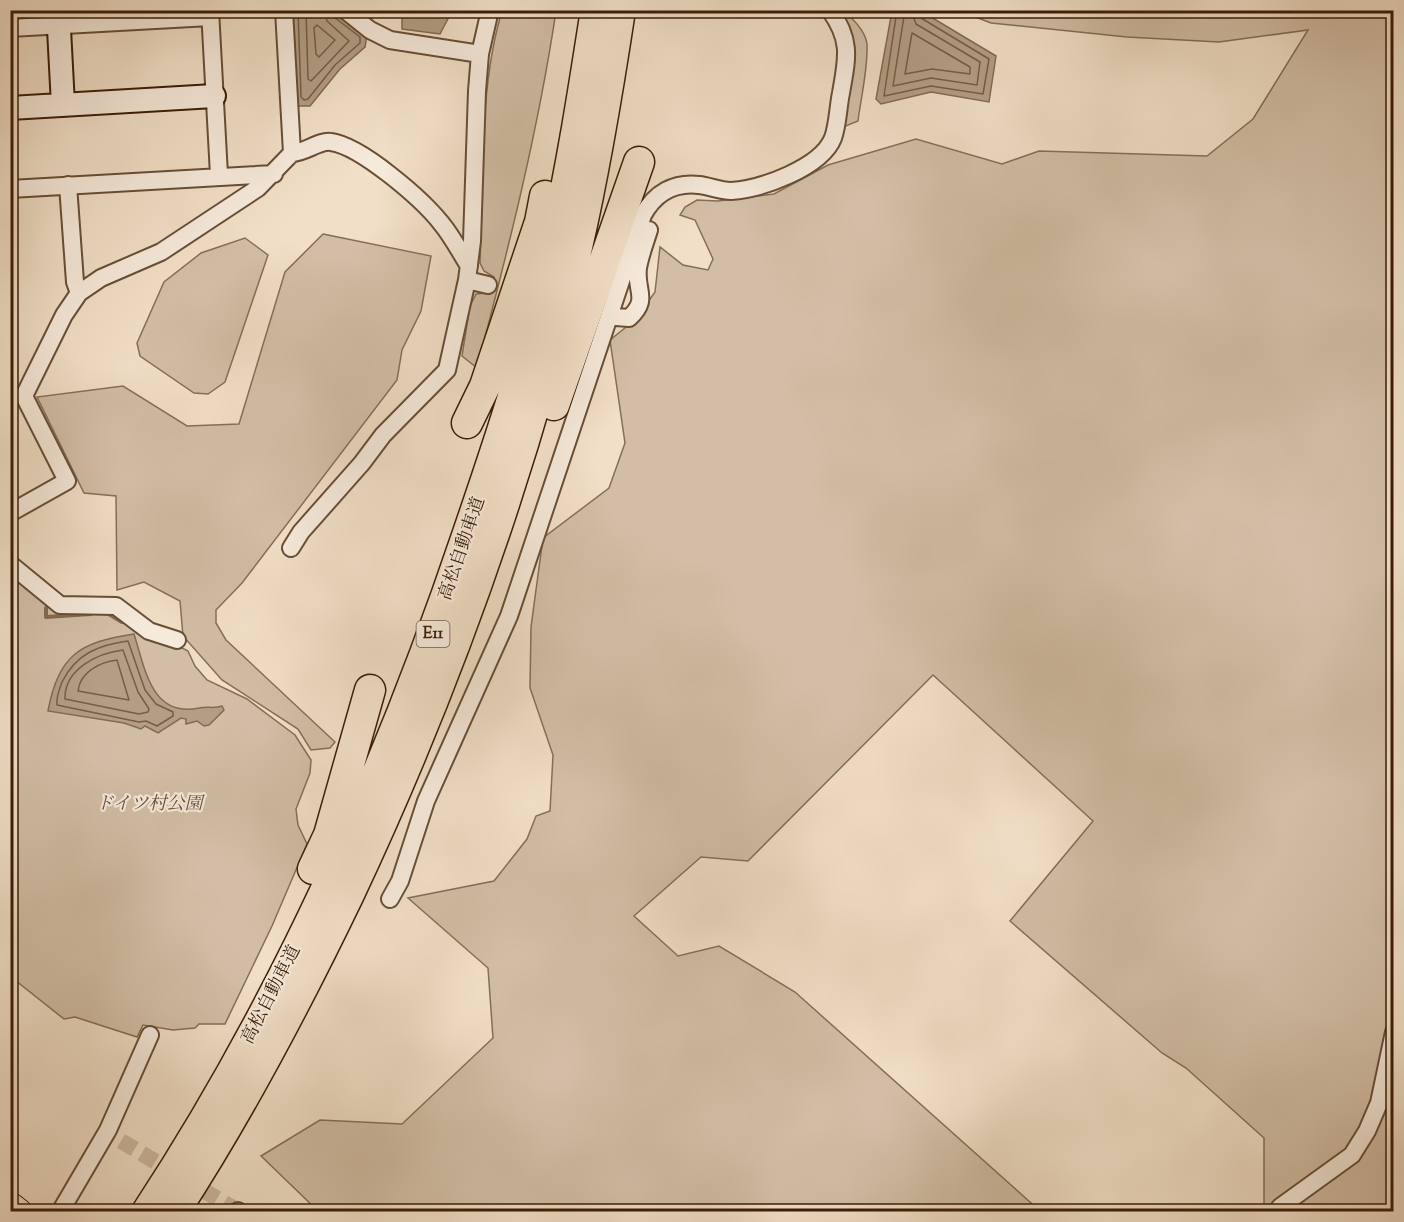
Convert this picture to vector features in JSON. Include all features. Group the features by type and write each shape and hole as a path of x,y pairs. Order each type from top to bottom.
{"highway":[{"path":"467,423 485,386 540,222 567,102 595,10"},
{"name":"高松自動車道","path":"169,1198 291,962 357,823 439,619 524,362 550,263 595,10"},
{"name":"高松自動車道","path":"147,1212 169,1198 310,975 430,712 512,479 545,369 578,243 606,99 620,10"},
{"path":"462,626 502,552 639,162"},
{"path":"169,1198 329,835 370,690"}],"main road":[{"path":"10,1205 19,1212"}],"street":[{"path":"10,513 67,480 17,394 79,293 101,278 161,252 258,188 292,153 284,10"},
{"path":"345,10 364,16 370,30 390,39 480,54"},
{"path":"291,548 301,532 363,463 383,435 447,370 468,273 475,207 480,54 490,10"},
{"path":"390,899 399,881 426,801 509,616 643,215 649,203 675,185 698,184 730,191 770,182 807,167 823,153 833,138 847,42 840,24 830,10"},
{"path":"10,28 58,18 210,14 219,176"},
{"path":"58,18 63,105"},
{"path":"10,108 214,96"},
{"path":"292,153 299,153 329,141 354,149 372,160 441,222 468,273 488,285"},
{"path":"10,189 274,174"},
{"path":"68,185 75,282 79,293"},
{"path":"616,317 629,318 638,310 641,301 638,270 659,195"},
{"path":"10,564 60,605 116,606 149,631 177,640"},
{"path":"1281,1207 1352,1155 1379,1103 1394,1032"},
{"path":"60,1212 114,1136 150,1035"}],"green space":[{"path":"502,11 556,11 531,146 477,368 462,356 470,306 476,294 488,293 494,277 484,271 480,263 482,168 489,71"},
{"path":"837,11 847,15 856,23 864,34 867,44 858,121 841,128"},
{"path":"960,11 1393,11 1393,1211 1264,1211 1264,1138 1186,1068 1162,1053 1010,921 1093,821 933,675 748,861 701,857 634,916 678,956 719,946 795,992 1040,1211 318,1211 261,1156 320,1120 402,1124 493,1038 488,968 408,898 494,881 527,839 536,816 550,811 553,755 530,688 531,627 543,538 609,488 625,443 610,340 636,319 655,292 660,247 683,265 708,270 713,259 695,220 680,215 685,207 697,200 718,201 774,194 828,165 916,139 1002,164 1039,151 1207,156 1253,119 1308,30 1219,42 1127,37 991,23"},
{"path":"323,234 431,256 421,311 402,350 397,380 242,583 216,610 216,623 226,640 335,742 330,748 311,750 298,729 222,680 183,636 180,601 144,582 117,590 116,496 84,493 37,397 123,386 187,426 239,424 285,272"},
{"path":"245,238 268,255 225,382 208,394 194,393 140,356 137,343 164,282 201,253"},
{"name":"ドイツ村公園","path":"10,572 54,608 112,611 188,651 195,666 207,680 247,699 295,735 311,760 310,773 296,809 298,825 307,844 272,926 225,1024 199,1024 195,1028 173,1030 143,1025 137,1037 75,1017 64,1019 11,977"}],"water":[{"path":"402,10 452,11 440,34 402,29"},
{"path":"293,11 335,11 367,35 365,47 340,69 310,106 295,106"},
{"path":"892,11 921,11 996,56 989,102 931,92 881,104 876,99"},
{"path":"134,634 147,675 160,698 170,705 183,709 222,706 224,710 209,725 204,726 197,721 186,724 186,719 181,718 158,733 145,726 141,729 124,723 48,711 58,676 74,654 99,642"}],"waterway":[{"path":"46,608 46,617 91,614"},
{"path":"107,613 122,622"}],"tunnel":[{"path":"121,1141 238,1211"}]}
